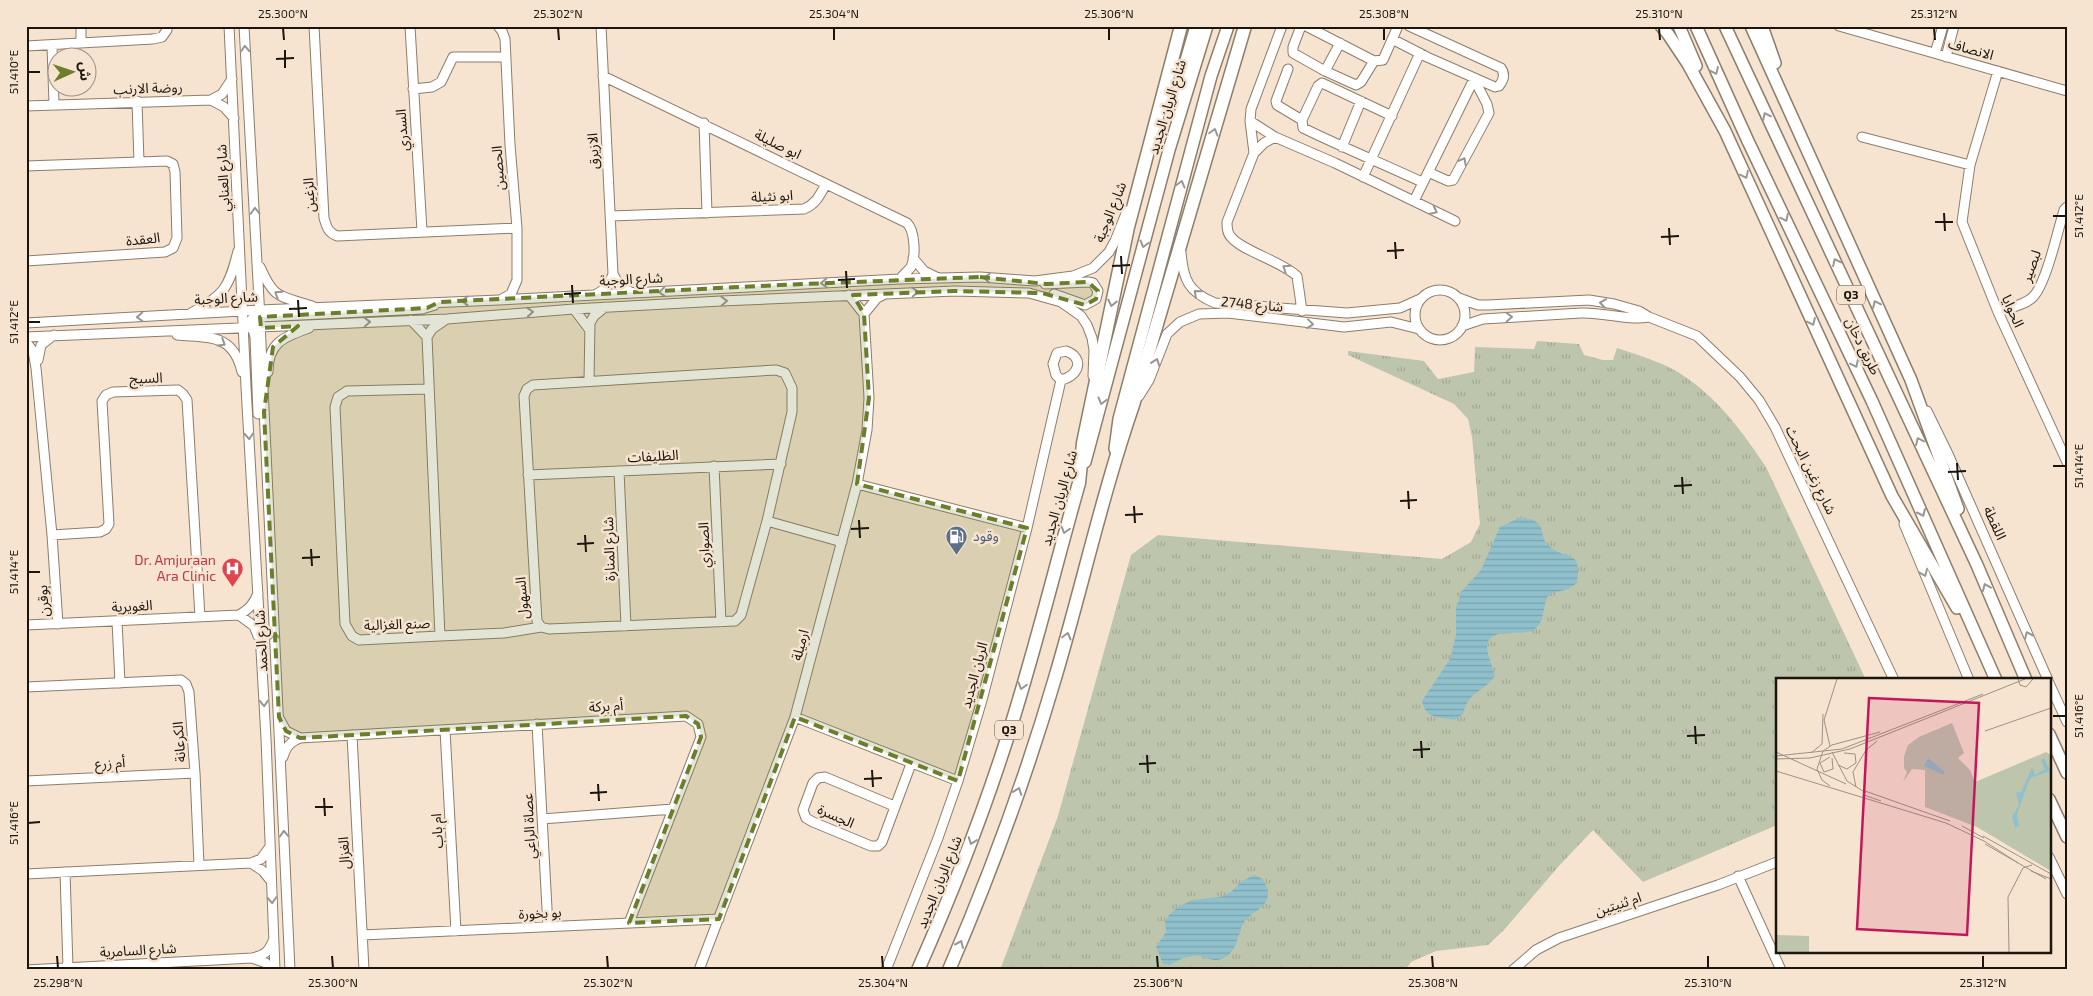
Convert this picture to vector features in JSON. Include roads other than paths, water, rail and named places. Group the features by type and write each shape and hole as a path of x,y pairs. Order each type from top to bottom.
{"highway":[{"path":"1079,483 1083,443 1128,227 1181,26"},
{"path":"1113,463 1133,405 1245,26"},
{"name":"Q3","path":"949,970 996,854 1027,766 1055,678 1113,463"},
{"name":"شارع الريان الجديد","path":"918,970 966,855 1002,756 1079,483"}],"main road":[{"path":"1169,150 1182,74 1196,26"},
{"name":"شارع الريان الجديد","path":"1079,483 1169,150 1207,26"},
{"path":"1113,463 1119,419 1137,348 1209,85 1228,26"},
{"path":"1661,26 1685,59 1725,131"},
{"path":"1679,26 1892,496 1984,654 1995,678"},
{"name":"طريق دخان","path":"1696,26 1747,139 1872,400 1984,654"},
{"name":"طريق دخان","path":"1725,26 1977,565"},
{"path":"1751,26 1912,380 1977,565 2025,678"},
{"path":"1762,26 1802,140"},
{"path":"2050,736 2067,773"},
{"path":"2050,800 2067,837"}],"street":[{"path":"81,26 81,43"},
{"path":"26,46 153,39 162,37 167,30 167,26"},
{"name":"شارع العنابي","path":"229,26 240,240 251,319"},
{"path":"244,26 257,260 251,319"},
{"name":"الزغين","path":"314,26 324,218 327,229 337,236 517,228"},
{"name":"السدري","path":"410,26 422,231"},
{"name":"الحصين","path":"498,26 505,39 510,146 517,228 516,280 511,294 499,300"},
{"name":"الازيرق","path":"601,26 613,274"},
{"path":"1254,153 1250,121 1251,109 1282,26"},
{"path":"1301,26 1293,47 1293,53 1325,71 1356,85 1361,82 1374,61"},
{"path":"1306,26 1374,61 1383,60 1398,26"},
{"path":"1392,38 1474,79 1495,87 1499,86 1504,71 1502,68 1410,26"},
{"name":"الانصاف","path":"1838,26 2067,91"},
{"path":"1935,53 1943,26"},
{"path":"1946,57 1954,26"},
{"path":"1325,71 1340,43"},
{"path":"52,46 54,104"},
{"path":"1363,177 1420,53"},
{"path":"413,89 432,87 441,82 453,57 506,57"},
{"path":"1288,68 1276,101 1277,105 1302,120"},
{"name":"الحوايا","path":"1998,71 1970,165 1962,222 1998,312 2064,448 2067,462"},
{"name":"ابو صليلة","path":"602,76 704,123 906,223 911,227 913,258"},
{"path":"232,79 222,94 212,100 224,107 234,118"},
{"path":"1428,172 1448,181 1453,180 1489,112 1474,79"},
{"path":"1414,201 1474,79"},
{"path":"1392,116 1322,83 1319,84 1302,120 1303,128 1422,182"},
{"name":"روضة الارنب","path":"26,106 212,100"},
{"path":"137,101 139,162"},
{"path":"1342,147 1361,101"},
{"path":"1250,121 1275,137 1455,222"},
{"path":"704,123 707,213"},
{"path":"1275,137 1264,143 1254,153 1227,222 1228,233 1235,241 1274,260 1296,276 1302,311"},
{"path":"1862,137 1970,165"},
{"path":"235,155 242,170 260,464 262,474 267,483"},
{"name":"العقدة","path":"26,166 167,161 173,164 175,172 177,238 173,248 165,252 26,261"},
{"name":"شارع الوجبة","path":"26,337 158,331 317,308 938,278 980,277 1035,281 1073,276 1086,272 1101,261 1115,241 1133,191 1143,170"},
{"name":"ابو نثيلة","path":"611,216 804,209 817,201 826,184"},
{"name":"لبصير","path":"1998,312 2020,305 2033,297 2041,284 2064,210 2067,207"},
{"path":"189,314 215,300 227,285 234,269 240,240"},
{"name":"شارع 2748","path":"1180,246 1185,276 1194,291 1215,303 1330,313 1394,309 1420,299"},
{"path":"913,258 924,271 938,278"},
{"path":"900,280 910,267 913,258"},
{"path":"257,260 268,286 276,293 283,298 317,308"},
{"path":"613,274 625,290 635,294"},
{"path":"595,295 604,291 610,283 613,274"},
{"path":"1029,293 1053,294 1085,305 1093,302 1097,296 1096,287 1091,282 1061,284 1035,281"},
{"path":"1438,290 1446,290 1459,298 1464,307 1465,317 1462,326 1455,334 1440,340 1431,338 1419,329 1415,319 1416,308 1420,299 1430,292 1438,290"},
{"name":"شارع الوجبة","path":"26,323 189,314 319,325 447,319 605,307 848,295 955,291 1029,293 1068,306 1081,316 1087,325 1094,350 1092,396"},
{"path":"848,295 864,314 877,298 885,294"},
{"name":"شارع زغين البحث","path":"1459,298 1478,305 1589,300 1640,311 1649,317 1697,336 1740,376 1759,400 1784,444 1893,678"},
{"path":"90,335 103,330 427,308 439,302"},
{"path":"589,381 589,328 594,316 605,307"},
{"path":"574,309 589,328"},
{"name":"شارع 2748","path":"1133,405 1149,380 1167,334 1189,317 1199,314 1228,313 1330,326 1359,327 1391,322 1419,329"},
{"path":"1330,313 1335,316 1336,323 1330,326"},
{"name":"شارع زغين البحث","path":"1462,326 1483,319 1544,315 1596,313 1638,319 1649,317"},
{"name":"ارميلة","path":"699,970 795,717 842,542 856,484 869,412 864,314"},
{"name":"شارع الحمد","path":"251,319 246,387 261,641 275,970"},
{"name":"شارع الحمد","path":"251,319 264,412 290,970"},
{"path":"411,320 427,337 438,322 447,319"},
{"path":"264,412 267,398 268,362 273,347 287,336 319,325"},
{"path":"158,331 178,335 211,336 227,345 236,355 246,387"},
{"name":"بوقرن","path":"36,368 41,345 54,335"},
{"name":"صنع الغزالية","path":"427,337 440,636 359,640 352,636 345,624 335,407 338,397 347,392 429,389"},
{"name":"بوقرن","path":"26,342 33,351 36,368 52,535 58,624"},
{"name":"السهول","path":"776,370 785,374 790,380 793,398 792,412 781,464 740,615 735,620 549,629 541,627 537,621 524,396 527,389 533,385 589,381 776,370"},
{"name":"الريان الجديد","path":"886,970 938,838 958,781 982,700 1061,380"},
{"name":"اللقطة","path":"1912,380 1948,454 2048,678"},
{"name":"السيج","path":"52,535 100,532 106,529 109,524 102,401 106,395 113,392 178,390 187,400 200,617"},
{"name":"الظليفات","path":"528,476 781,464"},
{"name":"الصواري","path":"714,466 721,622"},
{"name":"شارع المنارة","path":"619,471 626,626"},
{"path":"856,484 1026,528"},
{"path":"1892,496 1968,678"},
{"path":"767,521 842,542"},
{"path":"258,592 255,602 248,610 239,615 254,626 261,641"},
{"name":"الغويرية","path":"26,625 239,615"},
{"path":"117,620 120,683"},
{"path":"440,636 504,632 541,627"},
{"name":"الكرعانة","path":"26,687 181,680 186,684 189,692 195,773 199,865"},
{"name":"اللقطة","path":"2050,683 2067,722"},
{"name":"أم بركة","path":"300,738 686,716 698,724 701,737 629,923"},
{"path":"279,717 286,730 300,738"},
{"path":"795,717 910,764 958,781"},
{"name":"عصاة الراعي","path":"537,724 548,927"},
{"name":"ام باب","path":"445,730 456,931"},
{"name":"الغزال","path":"352,735 364,970"},
{"path":"281,762 286,748 292,741 300,738"},
{"name":"الجسرة","path":"894,806 825,777 818,778 813,783 803,810 806,818 813,822 871,846 878,846 882,842 910,764"},
{"name":"أم زرع","path":"26,781 195,773"},
{"path":"542,819 673,809"},
{"path":"26,874 251,863 261,859 269,847"},
{"name":"ام ثنيتين","path":"1513,970 1536,950 1558,938 1708,888 1766,864 1776,858"},
{"path":"2050,859 2067,894"},
{"name":"ام ثنيتين","path":"1766,864 1776,862"},
{"path":"251,863 263,871 271,881"},
{"path":"65,872 68,968"},
{"path":"1738,876 1781,970"},
{"name":"بو بخورة","path":"362,935 719,919"},
{"path":"252,958 269,950 274,939"},
{"path":"252,958 266,963 271,970"},
{"name":"شارع السامرية","path":"26,970 204,965 252,958"}],"water":[{"path":"1519,518 1529,519 1539,524 1545,542 1549,546 1575,560 1578,572 1577,583 1568,589 1549,594 1541,621 1535,629 1500,634 1489,640 1487,650 1495,676 1469,700 1463,714 1454,720 1434,716 1426,711 1422,701 1450,659 1456,635 1456,607 1462,591 1481,570 1500,527"},
{"path":"1254,875 1261,878 1266,886 1267,900 1243,924 1231,953 1218,960 1191,956 1170,965 1163,964 1156,947 1166,932 1165,921 1169,915 1178,907 1192,900 1220,897 1231,892 1242,881"}],"place":[{"name":"وقود","path":"957,555"},
{"name":"Dr. Amjuraan Ara Clinic","path":"232,587"}]}
